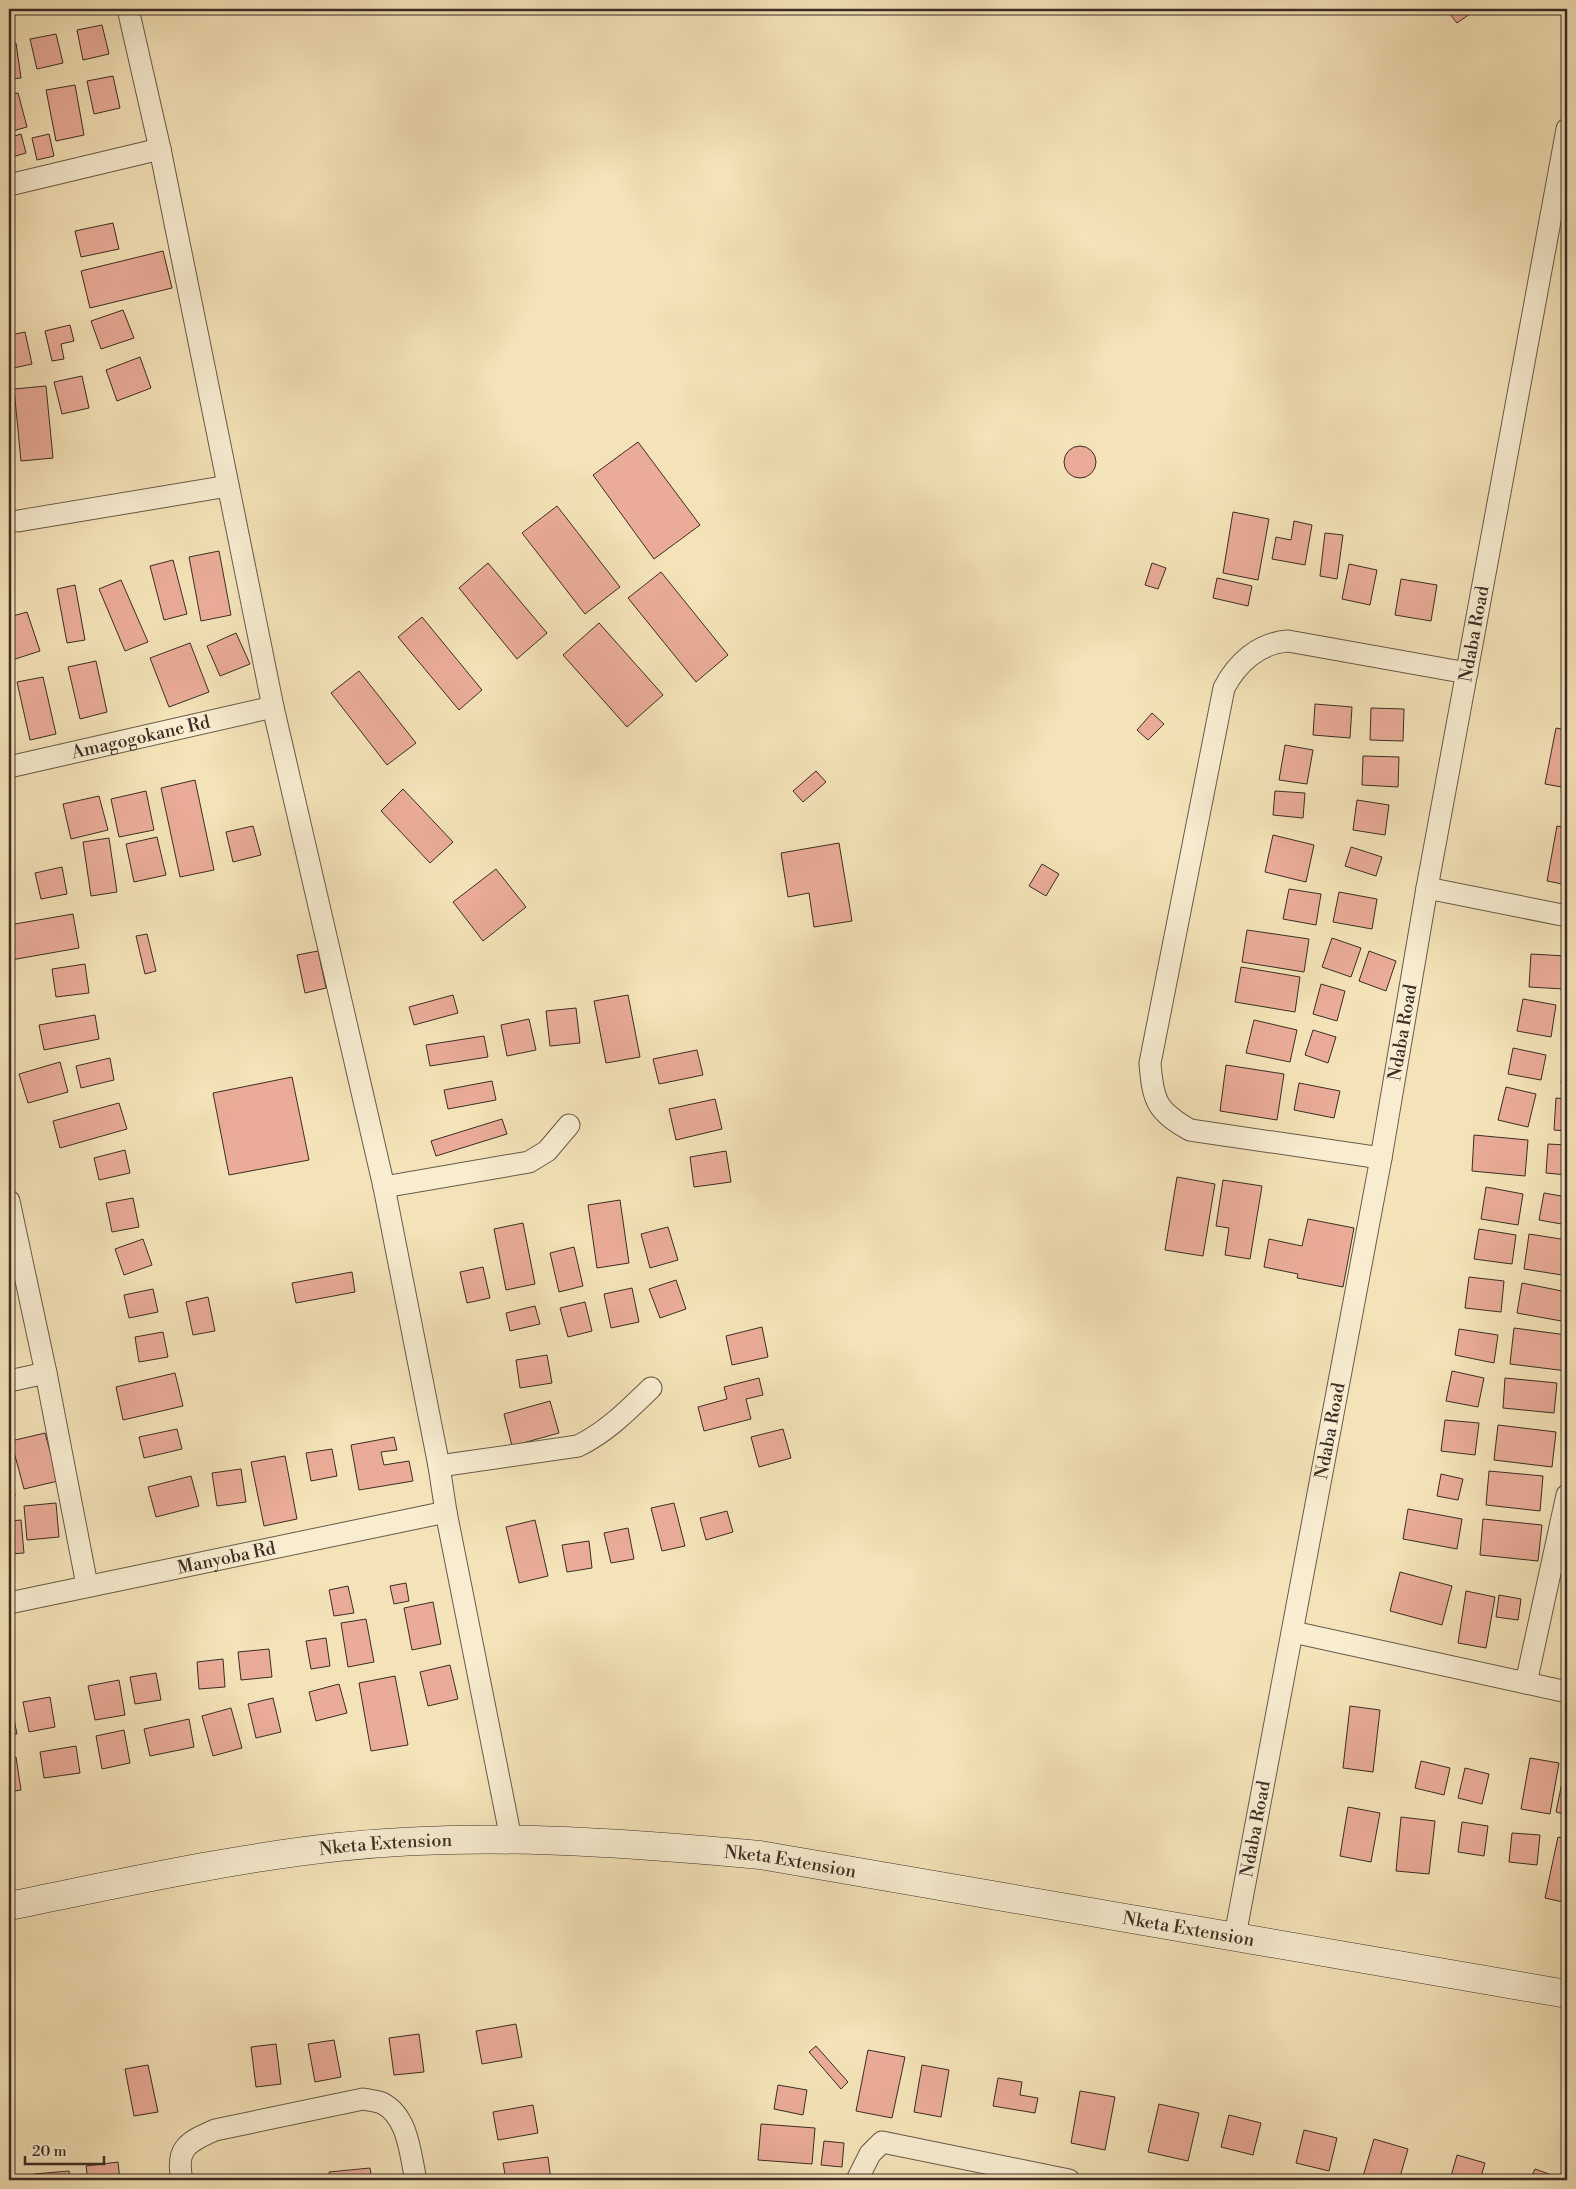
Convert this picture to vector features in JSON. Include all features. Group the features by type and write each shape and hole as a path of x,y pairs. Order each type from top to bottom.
{"street":[{"path":"128,9 160,149 273,707 384,1187 511,1839"},
{"name":"Ndaba Road","path":"1235,1936 1381,1158 1427,888 1565,152 1567,129"},
{"path":"9,185 160,149"},
{"path":"18,521 228,486"},
{"path":"1381,1158 1190,1130 1169,1118 1157,1101 1152,1085 1150,1064 1224,688 1231,674 1248,657 1262,648 1274,642 1288,641 1467,673"},
{"name":"Amagogokane Rd","path":"9,767 273,707"},
{"path":"1427,888 1567,916"},
{"path":"384,1187 529,1162 547,1151 569,1125"},
{"path":"9,1201 46,1373 87,1585"},
{"path":"9,1381 46,1373"},
{"path":"439,1466 578,1446 595,1438 612,1426 652,1388"},
{"path":"1526,1683 1567,1495"},
{"name":"Manyoba Rd","path":"9,1603 87,1585 446,1512"},
{"path":"1293,1632 1567,1692"},
{"name":"Nketa Extension","path":"9,1906 248,1858 340,1847 420,1841 511,1839 644,1844 760,1855 1567,1994"},
{"path":"182,2180 180,2172 182,2152 194,2139 215,2130 363,2099 382,2103 398,2116 407,2138 416,2180"},
{"path":"857,2180 870,2154 882,2142 1069,2180"}],"building":[{"path":"1446,9 1477,9 1457,23"},
{"path":"9,24 12,24 14,37 9,38"},
{"path":"102,25 109,54 83,60 77,30"},
{"path":"56,34 63,63 37,69 30,39"},
{"path":"16,43 21,78 9,79 9,44"},
{"path":"113,76 120,108 94,114 87,81"},
{"path":"75,85 84,135 56,141 46,90"},
{"path":"18,93 27,127 9,132 9,95"},
{"path":"21,134 26,153 9,158 9,138"},
{"path":"49,134 54,156 37,160 32,138"},
{"path":"113,223 119,249 81,257 75,231"},
{"path":"163,251 172,288 90,308 81,271"},
{"path":"123,310 134,338 101,349 91,321"},
{"path":"70,325 74,341 61,344 64,359 52,361 45,331"},
{"path":"25,332 32,364 9,369 9,344 13,343 11,335"},
{"path":"140,357 151,388 117,401 106,370"},
{"path":"82,376 89,408 62,414 54,382"},
{"path":"46,386 53,458 21,461 14,389"},
{"path":"638,442 700,525 654,559 593,475"},
{"path":"1080,446 1086,447 1091,451 1095,456 1095,468 1091,473 1086,477 1080,478 1074,477 1069,473 1065,468 1064,462 1065,456 1069,451 1074,447"},
{"path":"557,506 620,587 585,614 522,533"},
{"path":"1233,512 1269,519 1258,580 1223,573"},
{"path":"1294,521 1312,525 1305,565 1272,559 1276,537 1291,540"},
{"path":"1325,533 1343,535 1337,579 1320,576"},
{"path":"219,551 231,615 201,621 189,557"},
{"path":"173,560 187,614 164,620 150,566"},
{"path":"488,563 547,633 517,659 459,588"},
{"path":"1152,563 1166,568 1158,589 1145,585"},
{"path":"1349,564 1377,570 1370,605 1342,599"},
{"path":"661,572 728,655 696,682 628,598"},
{"path":"1217,578 1252,586 1248,606 1213,598"},
{"path":"1401,579 1437,585 1431,621 1395,615"},
{"path":"121,580 148,642 125,651 99,589"},
{"path":"75,585 85,640 67,643 57,589"},
{"path":"27,612 40,651 9,661 9,617"},
{"path":"422,617 482,690 459,710 398,637"},
{"path":"599,623 663,695 627,727 563,655"},
{"path":"236,633 250,664 220,676 207,646"},
{"path":"190,643 209,692 169,707 150,658"},
{"path":"96,661 107,712 80,719 68,667"},
{"path":"359,671 416,743 387,765 331,693"},
{"path":"43,677 56,734 30,740 17,682"},
{"path":"1315,704 1352,707 1350,738 1313,735"},
{"path":"1371,708 1404,709 1403,741 1370,740"},
{"path":"1152,713 1164,724 1148,740 1137,730"},
{"path":"1556,728 1567,730 1567,788 1545,784"},
{"path":"1285,745 1313,750 1307,784 1279,780"},
{"path":"1363,756 1399,757 1398,787 1362,785"},
{"path":"816,771 826,782 803,802 793,791"},
{"path":"195,780 214,870 180,877 161,788"},
{"path":"403,789 453,842 430,863 381,811"},
{"path":"146,791 154,830 119,837 111,799"},
{"path":"1275,791 1305,793 1303,818 1273,815"},
{"path":"99,796 108,830 71,839 63,804"},
{"path":"1357,800 1389,805 1385,835 1353,830"},
{"path":"253,826 261,855 233,862 226,832"},
{"path":"1557,826 1567,828 1567,885 1547,881"},
{"path":"1273,835 1314,845 1306,882 1265,872"},
{"path":"157,837 166,875 134,882 126,844"},
{"path":"109,838 117,892 91,896 83,842"},
{"path":"839,843 852,921 814,927 809,893 788,897 781,853"},
{"path":"1351,847 1382,857 1376,876 1345,866"},
{"path":"1042,864 1059,874 1046,896 1029,886"},
{"path":"62,867 67,894 41,899 35,873"},
{"path":"496,869 526,907 483,941 453,902"},
{"path":"1289,889 1321,894 1316,925 1283,919"},
{"path":"1339,892 1377,899 1372,929 1333,922"},
{"path":"73,914 79,948 11,960 9,925"},
{"path":"1247,930 1309,939 1304,972 1242,962"},
{"path":"147,934 156,971 145,974 136,936"},
{"path":"1332,938 1361,948 1351,977 1322,967"},
{"path":"318,951 326,988 305,993 297,955"},
{"path":"1369,951 1396,961 1386,991 1359,981"},
{"path":"1531,954 1566,956 1564,989 1529,987"},
{"path":"85,964 89,993 56,997 52,969"},
{"path":"1241,967 1300,977 1295,1012 1235,1002"},
{"path":"1321,984 1345,991 1337,1021 1313,1014"},
{"path":"453,995 458,1013 414,1025 409,1007"},
{"path":"628,995 640,1057 606,1063 594,1001"},
{"path":"1523,999 1556,1005 1551,1037 1517,1031"},
{"path":"576,1008 580,1043 550,1046 546,1011"},
{"path":"95,1015 99,1039 44,1050 39,1025"},
{"path":"529,1019 536,1050 507,1056 501,1025"},
{"path":"1254,1020 1297,1030 1290,1062 1246,1053"},
{"path":"1313,1030 1336,1037 1328,1063 1305,1055"},
{"path":"484,1036 488,1057 430,1066 426,1045"},
{"path":"1513,1048 1546,1055 1541,1080 1508,1074"},
{"path":"697,1050 703,1075 659,1084 653,1059"},
{"path":"1567,1054 1567,1084 1561,1083"},
{"path":"110,1058 114,1080 81,1088 76,1066"},
{"path":"60,1062 68,1092 28,1103 19,1074"},
{"path":"1226,1065 1284,1074 1277,1120 1220,1111"},
{"path":"292,1077 309,1160 229,1175 213,1093"},
{"path":"492,1081 496,1100 448,1109 444,1090"},
{"path":"1299,1083 1340,1091 1334,1118 1294,1110"},
{"path":"1506,1087 1536,1094 1528,1127 1498,1120"},
{"path":"1556,1098 1567,1099 1567,1131 1554,1130"},
{"path":"715,1099 722,1129 676,1140 669,1109"},
{"path":"119,1103 127,1129 60,1148 53,1121"},
{"path":"502,1119 507,1134 436,1156 431,1141"},
{"path":"1474,1135 1528,1140 1525,1176 1472,1171"},
{"path":"1548,1144 1567,1145 1567,1175 1546,1173"},
{"path":"125,1150 130,1173 99,1180 94,1158"},
{"path":"726,1151 731,1182 694,1187 690,1157"},
{"path":"1177,1177 1215,1184 1203,1256 1165,1250"},
{"path":"1223,1180 1262,1186 1250,1259 1225,1255 1229,1228 1216,1226"},
{"path":"1486,1187 1523,1194 1518,1225 1481,1219"},
{"path":"1544,1193 1567,1197 1567,1225 1539,1220"},
{"path":"133,1198 139,1227 112,1232 106,1203"},
{"path":"620,1200 629,1263 597,1268 588,1205"},
{"path":"1308,1219 1354,1228 1343,1287 1297,1278 1298,1274 1264,1267 1269,1239 1302,1246"},
{"path":"523,1223 535,1284 506,1290 494,1229"},
{"path":"668,1227 678,1260 650,1268 641,1234"},
{"path":"1479,1229 1516,1235 1512,1264 1474,1259"},
{"path":"1529,1234 1567,1240 1562,1275 1524,1269"},
{"path":"143,1239 152,1265 124,1275 115,1249"},
{"path":"574,1247 583,1286 559,1292 550,1253"},
{"path":"483,1267 490,1298 467,1303 460,1272"},
{"path":"352,1272 355,1292 296,1303 292,1283"},
{"path":"1469,1277 1504,1281 1501,1312 1465,1308"},
{"path":"9,1280 14,1303 9,1304"},
{"path":"676,1280 686,1309 660,1318 649,1289"},
{"path":"1522,1283 1567,1292 1567,1322 1517,1313"},
{"path":"632,1288 639,1322 611,1328 604,1294"},
{"path":"153,1289 158,1312 129,1318 124,1295"},
{"path":"208,1297 215,1331 193,1335 186,1302"},
{"path":"585,1302 592,1331 568,1337 560,1308"},
{"path":"535,1306 540,1324 510,1331 506,1313"},
{"path":"762,1327 768,1357 732,1365 726,1336"},
{"path":"1514,1328 1567,1335 1567,1371 1510,1364"},
{"path":"1459,1329 1498,1335 1494,1363 1455,1355"},
{"path":"163,1332 168,1357 139,1362 135,1337"},
{"path":"547,1355 552,1383 520,1388 516,1360"},
{"path":"1452,1371 1484,1378 1478,1407 1446,1401"},
{"path":"175,1373 183,1406 123,1420 116,1387"},
{"path":"759,1378 763,1395 746,1399 751,1419 704,1431 698,1407 727,1399 724,1387"},
{"path":"1505,1378 1557,1383 1554,1413 1503,1408"},
{"path":"550,1401 559,1433 512,1446 504,1414"},
{"path":"1445,1420 1479,1423 1475,1455 1441,1451"},
{"path":"1498,1425 1556,1432 1552,1467 1494,1460"},
{"path":"177,1429 182,1449 144,1458 139,1437"},
{"path":"783,1429 791,1458 759,1467 751,1437"},
{"path":"45,1433 58,1481 24,1489 11,1441"},
{"path":"394,1437 397,1450 381,1452 384,1465 409,1461 413,1481 359,1490 351,1445"},
{"path":"332,1449 337,1476 311,1481 306,1453"},
{"path":"9,1456 15,1496 9,1497"},
{"path":"285,1456 297,1519 264,1526 251,1462"},
{"path":"241,1469 246,1502 217,1506 212,1473"},
{"path":"1489,1471 1543,1476 1540,1511 1486,1505"},
{"path":"1441,1474 1463,1479 1458,1500 1437,1496"},
{"path":"191,1476 199,1506 156,1517 148,1487"},
{"path":"56,1503 59,1537 27,1540 24,1506"},
{"path":"674,1503 685,1546 662,1551 651,1508"},
{"path":"1408,1509 1462,1519 1457,1549 1403,1539"},
{"path":"727,1511 733,1532 706,1540 700,1518"},
{"path":"1483,1519 1542,1525 1538,1561 1480,1555"},
{"path":"21,1520 24,1553 9,1554 9,1521"},
{"path":"535,1520 548,1576 519,1583 506,1527"},
{"path":"628,1528 634,1559 611,1563 604,1533"},
{"path":"589,1541 592,1568 567,1572 562,1545"},
{"path":"1400,1572 1452,1586 1442,1625 1390,1611"},
{"path":"406,1583 409,1601 394,1604 390,1586"},
{"path":"348,1586 354,1613 334,1616 329,1590"},
{"path":"1466,1591 1495,1597 1486,1648 1458,1643"},
{"path":"1499,1595 1521,1599 1518,1620 1496,1617"},
{"path":"433,1602 441,1644 412,1650 404,1608"},
{"path":"366,1619 374,1662 348,1667 341,1623"},
{"path":"326,1638 330,1666 311,1669 306,1641"},
{"path":"269,1649 272,1677 241,1680 238,1652"},
{"path":"223,1659 225,1687 199,1689 197,1662"},
{"path":"450,1665 458,1699 428,1706 420,1672"},
{"path":"156,1673 161,1700 135,1704 130,1677"},
{"path":"395,1676 408,1745 371,1751 359,1683"},
{"path":"119,1680 125,1715 95,1720 88,1686"},
{"path":"339,1684 347,1713 316,1721 309,1692"},
{"path":"9,1695 17,1734 9,1735"},
{"path":"50,1697 55,1727 29,1732 23,1702"},
{"path":"273,1698 281,1732 256,1738 248,1704"},
{"path":"1350,1706 1380,1710 1373,1772 1343,1768"},
{"path":"231,1708 242,1748 213,1756 202,1716"},
{"path":"189,1719 194,1747 150,1756 144,1729"},
{"path":"124,1730 130,1763 102,1769 96,1736"},
{"path":"76,1746 80,1773 44,1778 40,1752"},
{"path":"16,1757 21,1790 9,1792 9,1758"},
{"path":"1530,1758 1559,1763 1550,1814 1521,1809"},
{"path":"1567,1758 1567,1815 1556,1812"},
{"path":"1421,1761 1450,1768 1444,1795 1415,1788"},
{"path":"1465,1768 1489,1774 1482,1804 1458,1798"},
{"path":"1348,1807 1380,1813 1371,1862 1340,1856"},
{"path":"1401,1817 1435,1821 1429,1874 1396,1871"},
{"path":"1462,1822 1488,1826 1484,1856 1458,1852"},
{"path":"1512,1833 1540,1835 1537,1865 1509,1862"},
{"path":"1558,1837 1567,1839 1567,1903 1545,1898"},
{"path":"516,2024 522,2057 482,2064 476,2031"},
{"path":"419,2034 424,2072 394,2075 389,2038"},
{"path":"334,2040 341,2077 315,2082 308,2044"},
{"path":"276,2044 281,2084 256,2087 251,2047"},
{"path":"816,2046 848,2082 841,2089 809,2052"},
{"path":"868,2050 905,2057 892,2118 856,2111"},
{"path":"148,2065 158,2112 134,2116 125,2069"},
{"path":"922,2065 949,2070 941,2117 914,2112"},
{"path":"998,2078 1022,2082 1020,2095 1038,2098 1035,2113 993,2106"},
{"path":"778,2085 807,2090 803,2115 774,2109"},
{"path":"1080,2091 1115,2097 1105,2150 1071,2143"},
{"path":"1159,2104 1199,2113 1188,2161 1148,2152"},
{"path":"533,2105 538,2133 498,2140 493,2112"},
{"path":"1229,2115 1261,2123 1253,2155 1221,2147"},
{"path":"761,2124 815,2128 812,2164 758,2160"},
{"path":"1304,2130 1337,2138 1329,2171 1296,2163"},
{"path":"1374,2139 1408,2149 1399,2180 1362,2180"},
{"path":"824,2141 844,2143 842,2167 821,2165"},
{"path":"1457,2155 1485,2163 1480,2180 1450,2180"},
{"path":"548,2157 551,2180 506,2180 503,2163"},
{"path":"118,2162 120,2180 88,2180 86,2166"},
{"path":"370,2168 372,2180 330,2180 329,2172"},
{"path":"1535,2169 1563,2179 1563,2180 1530,2180"},
{"path":"69,2171 70,2180 35,2180 34,2174"}]}
